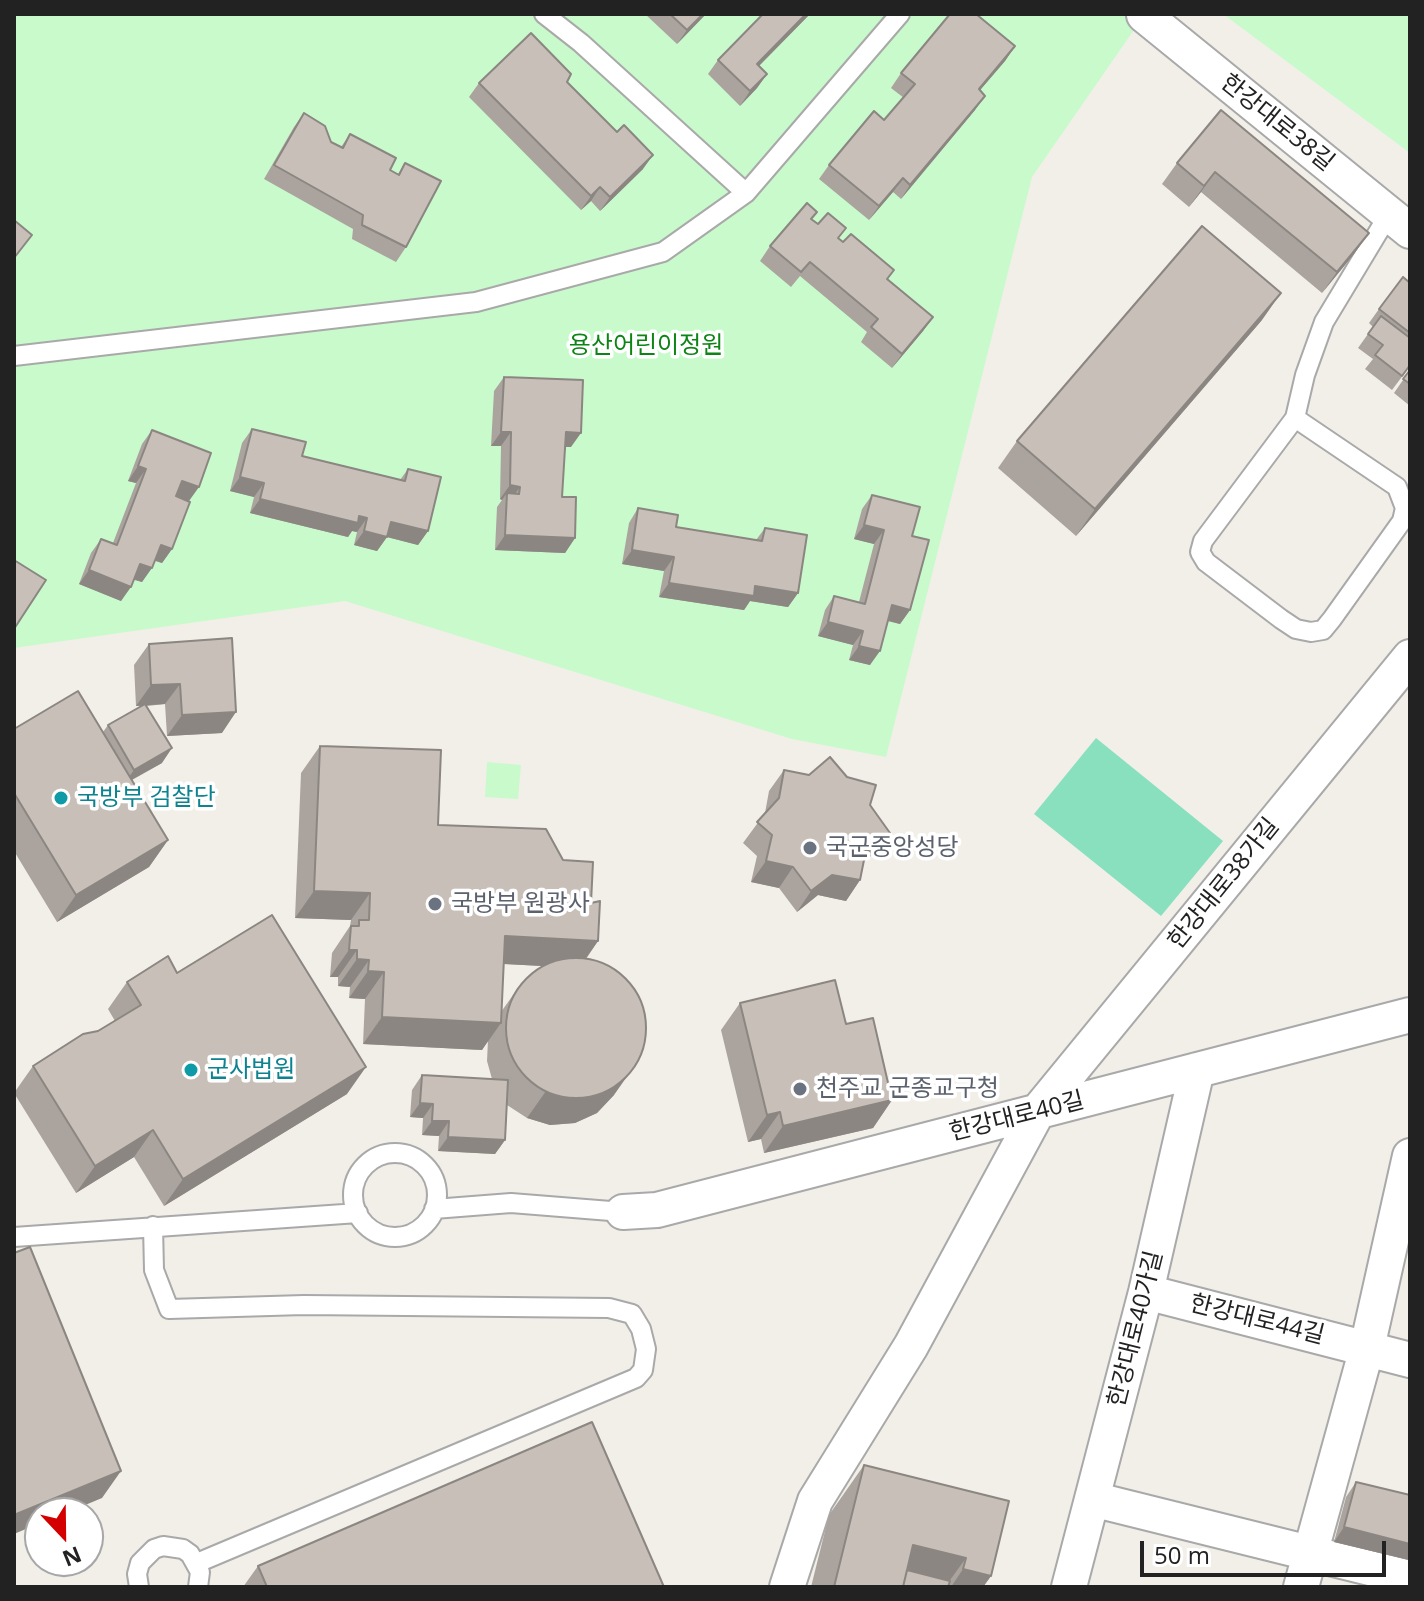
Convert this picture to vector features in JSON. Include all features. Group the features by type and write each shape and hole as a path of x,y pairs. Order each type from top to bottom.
{"street":[{"name":"한강대로38길","path":"1143,15 1400,222"},
{"name":"한강대로38가길","path":"787,1587 815,1501 911,1346 1038,1111 1410,657"},
{"name":"한강대로40길","path":"623,1212 657,1210 1410,1015"},
{"name":"한강대로40가길","path":"1069,1587 1146,1292 1197,1070"},
{"path":"1301,1587 1367,1348 1410,1156"},
{"name":"한강대로44길","path":"1146,1292 1410,1360"},
{"path":"1092,1499 1410,1578"}],"lane":[{"path":"544,14 581,43 746,193"},
{"path":"14,356 476,302 663,252 746,193 900,14"},
{"path":"1295,418 1397,487 1405,508 1402,521 1332,619 1323,630 1311,632 1296,629 1281,619 1206,562 1200,552 1203,541 1295,418 1305,375 1324,322 1400,222"},
{"path":"386,1154 414,1158 425,1166 433,1178 437,1191 434,1209 421,1228 409,1235 382,1235 370,1228 358,1213 353,1193 356,1180 362,1168 386,1154"},
{"path":"434,1209 511,1203 623,1212"},
{"path":"14,1237 358,1213"},
{"path":"153,1226 154,1270 169,1309 304,1305 600,1307 632,1314 641,1329 646,1349 643,1370 636,1378 197,1563"},
{"path":"139,1587 137,1574 140,1563 154,1549 163,1546 183,1549 197,1563 200,1572 198,1587"}],"green space":[{"name":"용산어린이정원","path":"14,14 1145,14 1032,177 886,757 792,739 345,601 14,648"},
{"path":"1223,14 1410,14 1410,153"},
{"path":"1096,738 1223,841 1161,916 1034,814"},
{"path":"487,762 521,765 518,799 485,797"}],"building":[{"path":"670,14 703,14 687,30"},
{"path":"763,14 806,14 757,64 767,74 750,91 718,60"},
{"path":"950,14 976,14 1015,46 979,89 985,96 910,185 903,178 879,206 829,165 874,111 884,120 915,84 901,73"},
{"path":"531,33 571,74 567,82 617,132 624,125 653,155 610,197 600,187 591,196 479,83"},
{"path":"1221,110 1369,233 1337,272 1215,172 1204,186 1177,163"},
{"path":"304,113 325,126 331,142 343,148 350,134 396,158 390,170 399,175 405,163 441,181 406,247 362,225 363,215 274,165"},
{"path":"807,203 817,212 811,219 818,224 828,213 846,228 838,238 843,242 851,234 894,270 887,279 933,317 902,354 871,327 878,319 810,262 801,272 770,246"},
{"path":"14,220 32,235 14,258"},
{"path":"1202,226 1281,293 1095,509 1017,441"},
{"path":"1403,277 1410,283 1410,333 1379,309"},
{"path":"1381,316 1410,338 1410,365 1402,376 1375,355 1383,345 1368,334"},
{"path":"1410,370 1410,384 1403,379"},
{"path":"504,377 583,380 581,433 566,432 562,497 576,497 575,538 505,535 507,493 519,494 520,487 510,485 511,432 501,432"},
{"path":"252,429 306,442 302,456 405,481 408,469 441,477 428,531 391,522 387,537 364,531 367,518 359,516 358,523 260,499 264,483 240,477"},
{"path":"152,430 211,453 199,487 182,481 176,496 190,502 172,549 161,545 152,568 140,564 131,587 89,570 101,539 117,545 146,469 138,466"},
{"path":"872,495 920,507 912,536 929,540 910,610 892,605 880,651 859,646 863,631 828,622 834,596 865,604 884,530 864,525"},
{"path":"638,508 678,515 676,527 762,541 765,528 807,535 798,593 755,586 754,596 669,583 674,557 632,550"},
{"path":"14,560 46,580 14,629"},
{"path":"232,638 236,712 182,715 180,684 151,685 149,644"},
{"name":"국방부 검찰단","path":"78,691 168,840 76,895 14,793 14,729"},
{"path":"145,704 172,748 134,770 108,725"},
{"name":"국방부 원광사","path":"320,746 441,750 438,825 546,829 563,860 593,862 591,903 600,901 598,941 505,936 501,1023 382,1017 384,972 368,971 369,960 357,959 357,950 349,950 351,926 359,926 359,920 369,920 370,893 314,891"},
{"name":"국군중앙성당","path":"830,757 847,777 876,785 870,805 890,833 866,850 860,880 832,875 811,891 793,867 766,861 772,835 757,822 779,798 784,770 809,775"},
{"name":"군사법원","path":"272,915 366,1067 183,1179 153,1130 95,1166 33,1066 83,1034 98,1031 141,1005 127,982 168,956 177,973"},
{"path":"576,958 603,963 626,978 641,1001 646,1028 641,1055 626,1078 603,1093 576,1098 549,1093 526,1078 511,1055 506,1028 511,1001 526,978 549,963"},
{"name":"천주교 군종교구청","path":"835,980 846,1024 873,1018 892,1100 783,1126 780,1112 767,1115 740,1003"},
{"path":"422,1075 508,1080 505,1140 448,1137 449,1121 432,1121 433,1104 420,1103"},
{"path":"30,1247 121,1471 58,1497 24,1497 24,1511 14,1515 14,1253"},
{"path":"592,1422 664,1587 267,1587 258,1566"},
{"path":"864,1465 1009,1501 991,1576 963,1569 966,1558 913,1545 903,1587 834,1587"},
{"path":"1356,1482 1410,1495 1410,1544 1344,1527"},
{"path":"907,1570 950,1581 948,1587 903,1587"}],"place":[{"name":"국방부 검찰단","path":"61,798"},
{"name":"국군중앙성당","path":"810,848"},
{"name":"국방부 원광사","path":"435,904"},
{"name":"군사법원","path":"191,1070"},
{"name":"천주교 군종교구청","path":"800,1089"}]}
